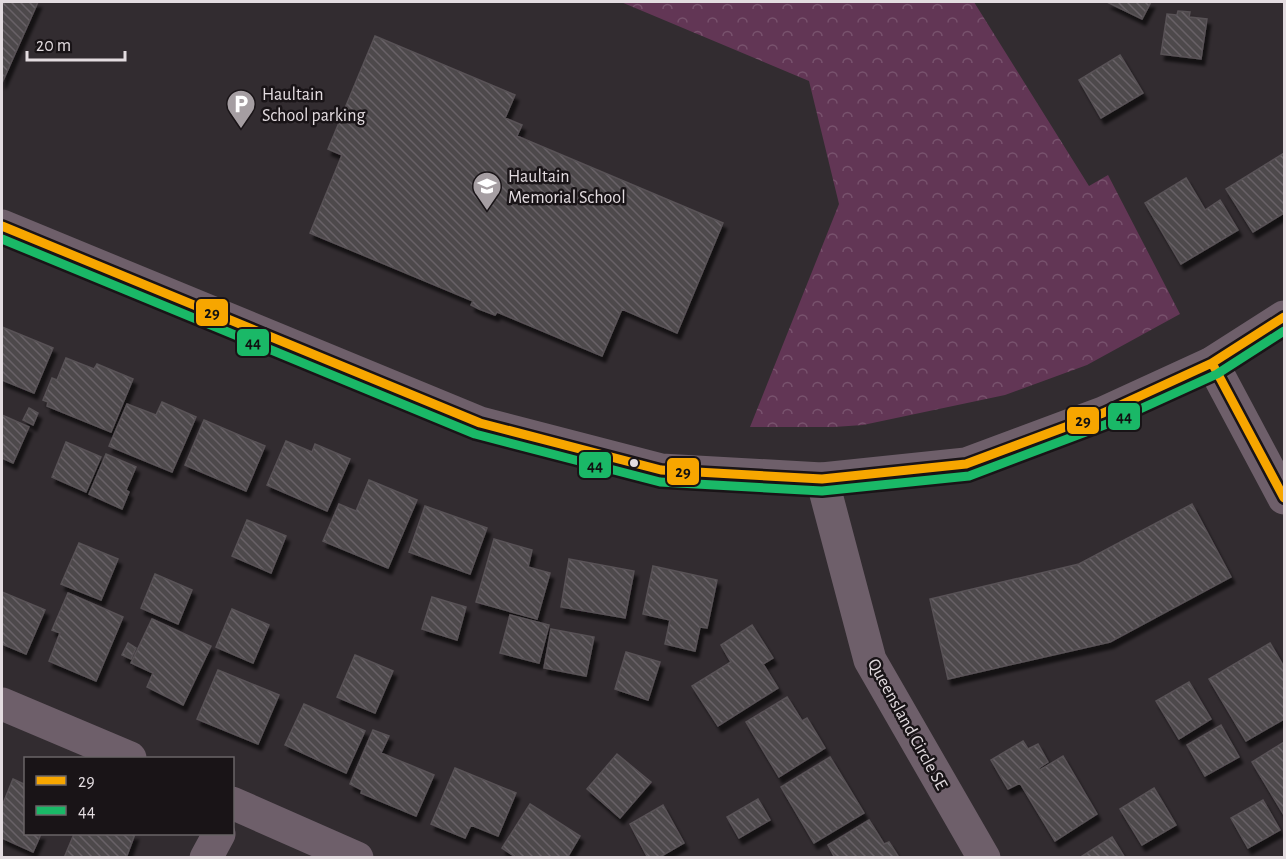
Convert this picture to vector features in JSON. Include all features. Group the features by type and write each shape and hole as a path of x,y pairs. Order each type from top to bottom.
{"street":[{"path":"2,226 480,423 661,470 822,479 966,464 1103,413 1212,363 1284,317"},
{"path":"1212,363 1284,498"},
{"name":"Queensland Circle SE","path":"822,479 870,660 984,858"},
{"path":"2,704 125,757"},
{"path":"234,805 357,858"},
{"path":"206,858 218,835"}],"green space":[{"path":"621,2 974,2 1089,186 1108,175 1180,314 1087,365 1005,395 863,425 750,427 839,204 809,81"}],"building":[{"path":"2,2 38,2 2,83"},
{"path":"1107,2 1151,2 1142,19"},
{"path":"1178,11 1190,12 1189,17 1207,19 1201,59 1161,54 1167,14 1177,15"},
{"path":"375,36 515,95 505,118 522,125 517,136 723,223 677,333 622,309 602,356 497,312 495,315 479,309 471,305 473,301 310,233 342,155 328,149"},
{"path":"1120,55 1143,93 1101,118 1079,80"},
{"path":"1284,153 1284,213 1253,232 1226,189"},
{"path":"1186,178 1205,210 1220,200 1238,230 1181,264 1145,203"},
{"path":"2,327 53,348 34,393 2,380"},
{"path":"66,358 94,369 97,364 133,379 111,432 47,406 48,402 43,400 52,378 57,380"},
{"path":"162,402 196,417 172,472 109,446 127,404 156,415"},
{"path":"29,408 38,413 33,425 23,420"},
{"path":"2,415 29,427 13,463 2,458"},
{"path":"204,420 265,446 246,491 185,465"},
{"path":"286,441 312,452 315,444 350,459 327,511 267,485"},
{"path":"66,442 101,457 86,492 52,477"},
{"path":"106,454 136,467 126,490 129,492 122,509 89,494"},
{"path":"369,480 417,500 388,568 323,541 339,504 356,511"},
{"path":"1192,504 1231,577 1110,642 948,679 930,599 1079,564"},
{"path":"425,506 487,528 470,574 409,552"},
{"path":"247,520 286,536 271,573 232,556"},
{"path":"494,539 532,550 528,567 550,573 537,619 476,602"},
{"path":"79,543 118,559 101,600 61,584"},
{"path":"569,559 634,571 625,618 561,607"},
{"path":"653,566 717,580 707,628 700,627 695,651 665,644 670,620 643,614"},
{"path":"155,574 192,590 178,624 141,608"},
{"path":"2,592 45,610 26,654 2,644"},
{"path":"68,593 123,617 96,681 49,661 60,633 52,630"},
{"path":"432,597 466,607 457,640 422,629"},
{"path":"232,609 269,625 253,663 216,647"},
{"path":"510,615 549,625 539,663 500,653"},
{"path":"152,619 211,646 183,705 147,687 153,673 131,663"},
{"path":"752,625 773,658 763,664 778,688 718,726 692,686 731,662 721,645"},
{"path":"551,629 594,637 586,676 544,668"},
{"path":"128,643 136,648 131,659 122,655"},
{"path":"1270,643 1284,667 1284,719 1246,741 1209,679"},
{"path":"626,652 660,662 648,700 615,689"},
{"path":"355,655 393,671 375,713 337,697"},
{"path":"218,670 279,695 258,744 197,719"},
{"path":"1189,682 1211,719 1179,739 1156,701"},
{"path":"787,697 802,721 807,718 825,748 779,777 746,722"},
{"path":"304,704 365,731 346,773 285,745"},
{"path":"1221,725 1239,757 1205,776 1187,745"},
{"path":"373,730 389,736 381,753 434,775 416,816 361,793 362,790 350,784"},
{"path":"1023,741 1028,749 1038,744 1048,762 1039,768 1040,770 1063,756 1097,814 1055,841 1020,783 1008,789 991,760"},
{"path":"1284,742 1284,815 1252,762"},
{"path":"617,754 651,782 620,818 587,789"},
{"path":"830,757 864,813 814,843 781,787"},
{"path":"455,768 516,793 498,836 471,825 465,838 431,824"},
{"path":"13,779 24,784 24,835 41,835 33,852 2,838 2,806"},
{"path":"1154,788 1176,825 1142,845 1120,809"},
{"path":"758,799 770,820 739,838 727,817"},
{"path":"1263,800 1280,830 1248,848 1231,818"},
{"path":"530,804 580,836 567,858 517,858 502,848"},
{"path":"663,805 684,843 658,858 648,858 630,824"},
{"path":"869,820 884,844 889,842 898,856 895,858 835,858 828,845"},
{"path":"74,835 135,835 126,858 64,858"},
{"path":"1112,837 1125,858 1079,858"}],"transit line":[{"name":"29","path":"2,226 480,423 661,470 822,479 966,464 1103,413 1212,363 1284,317"},
{"name":"44","path":"2,239 475,434 660,482 822,491 969,476 1107,424 1217,374 1284,331"},
{"name":"29","path":"1212,363 1284,498"}],"place":[{"name":"Haultain School parking","path":"241,130"},
{"name":"Haultain Memorial School","path":"487,212"}]}
